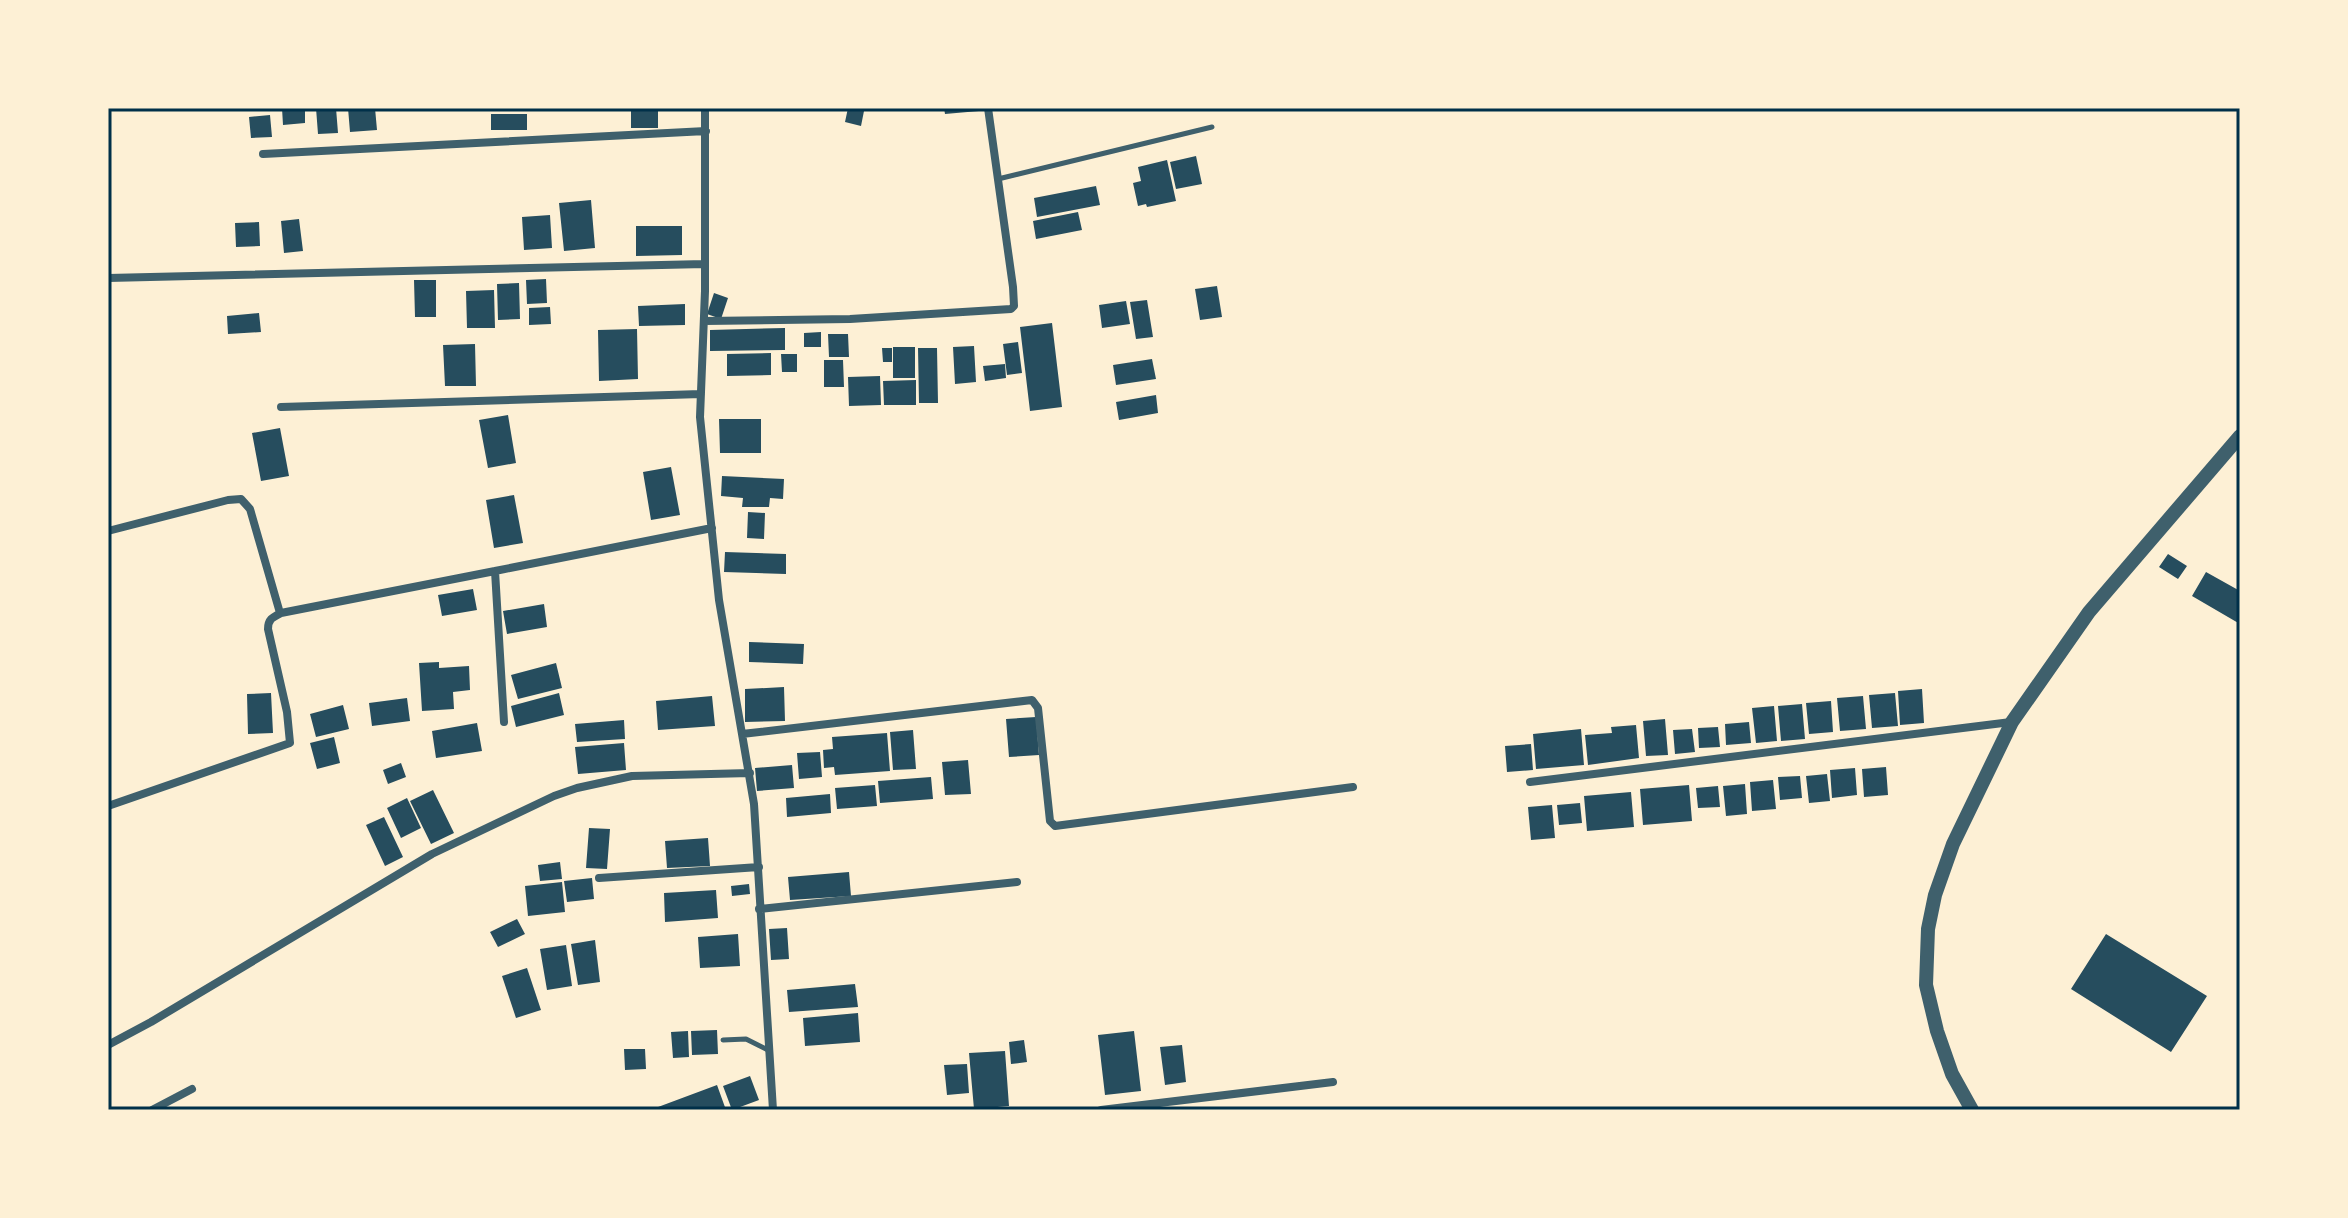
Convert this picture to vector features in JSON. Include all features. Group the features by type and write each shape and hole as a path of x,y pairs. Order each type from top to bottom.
{"street":[{"path":"705,108 705,264 700,417 719,600 750,773 759,867 759,909 773,1110"},
{"path":"704,321 850,319 1011,309 1014,306 1013,287 988,108"},
{"path":"263,154 706,131"},
{"path":"108,278 705,264"},
{"path":"281,407 701,394"},
{"path":"1972,1110 1952,1074 1926,985 1928,929 1935,895 1953,844 2012,722 2089,612 2240,436"},
{"path":"108,531 241,499 250,509 280,613"},
{"path":"108,806 290,743 287,712 268,629 269,621 280,613 712,528"},
{"path":"495,571 504,722"},
{"path":"742,734 1032,700 1038,708 1050,821 1055,826 1353,787"},
{"path":"1530,782 2012,722"},
{"path":"108,1045 432,854 554,796 632,776 750,773"},
{"path":"599,878 759,867"},
{"path":"759,909 1017,882"},
{"path":"1101,1110 1333,1082"},
{"path":"152,1110 192,1089"}],"lane":[{"path":"997,180 1212,127"},
{"path":"723,1040 746,1039 769,1050"}],"building":[{"path":"282,108 305,108 305,123 283,125"},
{"path":"316,108 336,108 338,133 318,134"},
{"path":"348,108 375,108 377,130 350,132"},
{"path":"631,108 658,108 658,128 631,128"},
{"path":"848,108 864,111 861,126 845,122"},
{"path":"944,108 979,108 979,111 945,114"},
{"path":"491,114 527,114 527,130 491,130"},
{"path":"270,115 272,137 251,138 249,117"},
{"path":"1196,156 1202,184 1176,189 1170,162"},
{"path":"1167,160 1176,201 1138,206 1133,183 1141,181 1138,167"},
{"path":"1096,186 1100,205 1037,217 1034,198"},
{"path":"591,200 595,248 564,251 559,203"},
{"path":"1078,212 1082,230 1036,239 1033,221"},
{"path":"550,215 552,248 524,250 522,217"},
{"path":"299,219 303,251 284,253 281,221"},
{"path":"259,222 260,246 236,247 235,223"},
{"path":"636,226 682,226 682,255 636,256"},
{"path":"546,279 547,303 527,304 526,280"},
{"path":"414,280 436,280 436,317 415,317"},
{"path":"519,283 520,319 498,320 497,284"},
{"path":"1217,286 1222,317 1200,320 1195,289"},
{"path":"494,290 495,328 467,328 466,291"},
{"path":"714,293 728,298 721,319 707,314"},
{"path":"1147,300 1153,337 1136,339 1130,302"},
{"path":"1126,301 1130,324 1102,328 1099,305"},
{"path":"685,304 685,325 639,326 638,306"},
{"path":"550,307 551,324 529,325 529,308"},
{"path":"259,313 261,332 228,334 227,316"},
{"path":"1052,323 1062,407 1030,411 1020,327"},
{"path":"785,328 785,350 710,351 710,330"},
{"path":"637,329 638,379 599,381 598,330"},
{"path":"821,332 821,347 804,347 804,333"},
{"path":"828,334 848,334 849,357 829,357"},
{"path":"1018,342 1022,373 1007,375 1003,344"},
{"path":"475,344 476,386 445,386 443,345"},
{"path":"974,346 976,382 955,384 953,347"},
{"path":"893,347 915,347 915,378 893,378"},
{"path":"882,348 892,348 892,362 883,362"},
{"path":"918,348 937,348 938,403 919,403"},
{"path":"771,353 771,375 727,376 727,354"},
{"path":"781,354 797,354 797,372 782,372"},
{"path":"1152,359 1156,379 1116,385 1113,365"},
{"path":"824,360 843,360 844,387 824,387"},
{"path":"1005,364 1006,378 985,381 983,366"},
{"path":"880,376 881,405 849,406 848,377"},
{"path":"916,380 916,405 884,405 883,381"},
{"path":"1156,395 1158,413 1119,420 1116,402"},
{"path":"508,415 516,463 488,468 479,420"},
{"path":"719,419 761,419 761,453 720,453"},
{"path":"280,428 289,476 261,481 252,433"},
{"path":"671,467 680,515 651,520 643,472"},
{"path":"722,476 784,479 783,499 770,498 769,507 742,507 743,498 721,496"},
{"path":"514,495 523,543 494,548 486,500"},
{"path":"748,512 765,513 764,539 747,538"},
{"path":"725,552 786,554 786,574 724,572"},
{"path":"2168,554 2187,566 2178,579 2159,567"},
{"path":"2206,572 2240,591 2240,624 2192,596"},
{"path":"473,589 477,610 442,616 438,595"},
{"path":"544,604 547,627 507,634 503,611"},
{"path":"749,642 804,644 803,664 749,662"},
{"path":"439,662 439,668 469,666 470,690 453,692 454,709 422,711 419,663"},
{"path":"556,663 562,688 518,699 511,675"},
{"path":"784,687 785,721 745,722 745,689"},
{"path":"1922,689 1924,723 1900,725 1898,691"},
{"path":"271,693 273,733 248,734 247,694"},
{"path":"559,693 564,715 516,727 511,706"},
{"path":"1895,693 1898,726 1872,728 1869,695"},
{"path":"712,696 715,726 658,730 656,701"},
{"path":"1863,696 1866,729 1840,731 1837,698"},
{"path":"407,698 410,721 372,726 369,703"},
{"path":"1831,701 1833,732 1809,734 1806,703"},
{"path":"1802,704 1805,739 1781,741 1778,706"},
{"path":"343,705 349,729 316,737 310,714"},
{"path":"1774,706 1777,741 1756,743 1752,708"},
{"path":"1036,717 1039,755 1009,757 1006,719"},
{"path":"1665,719 1668,755 1646,756 1643,721"},
{"path":"624,720 625,739 577,742 575,724"},
{"path":"1749,722 1751,743 1726,745 1725,724"},
{"path":"477,723 482,751 436,758 432,731"},
{"path":"1636,725 1639,758 1588,765 1585,735 1612,733 1611,727"},
{"path":"1718,727 1720,747 1699,748 1698,728"},
{"path":"1581,729 1584,765 1536,769 1533,734"},
{"path":"1692,729 1695,752 1675,754 1673,730"},
{"path":"913,730 916,769 893,770 890,732"},
{"path":"887,733 890,771 835,775 834,767 824,768 823,750 833,749 832,737"},
{"path":"334,737 340,763 317,769 310,743"},
{"path":"624,743 626,770 578,774 575,747"},
{"path":"1531,744 1533,770 1507,772 1505,746"},
{"path":"820,752 822,777 799,779 797,753"},
{"path":"968,760 971,794 945,795 942,762"},
{"path":"401,763 406,777 388,784 383,770"},
{"path":"792,765 794,788 757,791 755,768"},
{"path":"1886,767 1888,795 1864,797 1862,769"},
{"path":"1855,768 1857,795 1832,798 1830,770"},
{"path":"1827,774 1830,801 1809,803 1806,776"},
{"path":"1800,776 1802,798 1780,800 1778,777"},
{"path":"931,777 933,799 880,803 878,781"},
{"path":"1773,780 1776,809 1752,811 1750,782"},
{"path":"1745,784 1747,814 1726,816 1723,786"},
{"path":"875,785 877,806 837,809 835,788"},
{"path":"1689,785 1692,821 1643,825 1640,789"},
{"path":"1718,786 1720,807 1698,808 1696,788"},
{"path":"433,790 454,833 431,844 410,801"},
{"path":"1631,792 1634,827 1587,831 1584,796"},
{"path":"830,794 831,813 787,817 786,798"},
{"path":"407,798 421,828 401,838 387,808"},
{"path":"1580,803 1582,823 1559,825 1557,805"},
{"path":"1552,805 1555,838 1531,840 1528,807"},
{"path":"384,817 403,857 385,866 366,825"},
{"path":"589,828 610,829 607,869 586,868"},
{"path":"708,838 710,866 667,868 665,841"},
{"path":"560,862 562,879 540,881 538,865"},
{"path":"849,872 851,896 790,900 788,877"},
{"path":"592,878 594,899 567,902 564,881"},
{"path":"562,882 565,912 528,916 525,886"},
{"path":"749,884 750,894 732,896 731,886"},
{"path":"716,890 718,918 665,922 664,893"},
{"path":"517,919 525,934 498,947 490,932"},
{"path":"787,928 789,959 771,960 769,929"},
{"path":"738,934 740,966 700,968 698,937"},
{"path":"2106,934 2207,996 2171,1052 2071,989"},
{"path":"595,940 600,982 578,985 571,944"},
{"path":"566,945 572,986 547,990 540,949"},
{"path":"527,968 541,1010 516,1018 502,976"},
{"path":"855,984 858,1007 789,1012 787,990"},
{"path":"858,1013 860,1042 805,1046 803,1018"},
{"path":"717,1030 718,1054 692,1055 691,1031"},
{"path":"688,1031 689,1057 673,1058 671,1032"},
{"path":"1134,1031 1141,1091 1105,1095 1098,1035"},
{"path":"1024,1040 1027,1062 1011,1064 1009,1042"},
{"path":"1182,1045 1186,1082 1165,1085 1160,1047"},
{"path":"624,1049 645,1049 646,1069 625,1070"},
{"path":"1005,1051 1009,1106 974,1109 969,1053"},
{"path":"967,1064 969,1093 947,1095 944,1065"},
{"path":"750,1076 759,1100 732,1110 723,1086"},
{"path":"717,1085 726,1110 650,1110"}]}
